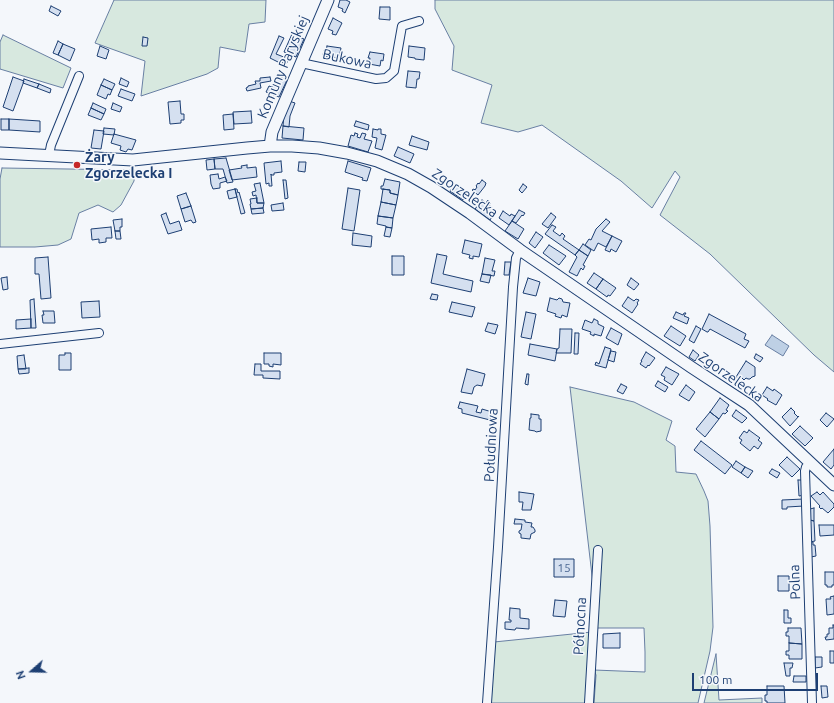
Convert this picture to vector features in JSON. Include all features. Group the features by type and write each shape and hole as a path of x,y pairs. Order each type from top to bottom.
{"street":[{"name":"Komuny Paryskiej","path":"270,146 272,132 328,0"},
{"name":"Bukowa","path":"302,63 376,79 386,78 394,71 402,26 419,21"},
{"path":"49,155 79,76"},
{"name":"Zgorzelecka","path":"0,153 133,160 270,146 319,148 347,153 377,161 408,174 470,212 520,250 749,405 834,485"},
{"name":"Południowa","path":"487,703 513,287 516,258 520,250"},
{"path":"0,344 99,333"},
{"name":"Polna","path":"811,462 806,467 805,471 812,703"},
{"name":"Północna","path":"589,703 598,550"}],"shaded area":[{"path":"114,0 266,0 265,22 249,24 245,52 220,47 218,68 207,74 141,96 145,61 95,43"},
{"path":"435,0 834,0 834,372 814,355 710,254 660,215 680,177 675,171 652,208 621,181 542,125 518,132 481,123 492,85 452,70 454,46 435,9"},
{"path":"3,35 71,68 63,88 0,69 0,42"},
{"path":"2,168 135,170 134,181 121,205 113,212 98,205 79,213 71,239 58,245 35,247 0,247 0,179"},
{"path":"570,387 634,402 672,421 666,440 675,446 676,472 696,474 704,491 708,501 710,526 713,627 710,651 698,703 594,703 596,675 594,670 645,672 644,628 595,628 593,584"},
{"path":"592,632 585,703 491,703 494,642"},
{"path":"716,654 719,700 762,698 762,703 704,703"}],"water":[{"path":"772,335 789,346 783,356 765,345"}],"building":[{"path":"340,0 350,2 345,13 342,11 343,9 338,7"},
{"path":"51,6 61,11 58,16 49,11"},
{"path":"380,7 390,7 390,20 379,19"},
{"path":"333,18 342,23 336,35 332,34 333,31 328,29"},
{"path":"292,34 304,39 296,57 284,52"},
{"path":"279,36 284,38 276,54 289,59 286,64 283,62 282,64 270,58"},
{"path":"143,37 148,38 147,46 142,46"},
{"path":"58,41 63,44 58,55 53,53"},
{"path":"63,44 75,49 70,61 58,55"},
{"path":"100,46 109,50 106,59 97,56"},
{"path":"327,46 341,48 339,58 323,55"},
{"path":"409,46 425,48 424,60 408,57"},
{"path":"370,52 384,54 383,61 381,60 380,66 369,64 370,58 368,58"},
{"path":"408,71 420,72 419,79 417,79 416,88 406,87"},
{"path":"277,76 287,80 279,97 266,92 269,86 272,87"},
{"path":"13,77 24,81 13,111 3,107"},
{"path":"270,77 271,81 260,83 261,88 247,91 246,88 248,86 256,84 255,81 260,81 260,78"},
{"path":"121,78 129,82 127,87 119,84"},
{"path":"24,79 39,84 37,88 23,83"},
{"path":"104,79 115,84 112,90 101,85"},
{"path":"39,84 51,89 50,93 37,88"},
{"path":"101,85 112,90 106,99 97,95"},
{"path":"121,89 135,94 132,101 118,96"},
{"path":"180,101 181,114 184,114 184,120 181,120 181,123 170,124 168,102"},
{"path":"289,101 295,103 290,116 289,127 283,126 284,115"},
{"path":"93,103 106,109 104,114 91,108"},
{"path":"113,103 122,107 120,112 111,109"},
{"path":"91,108 104,114 101,120 88,115"},
{"path":"251,111 252,123 234,124 233,112"},
{"path":"233,114 234,129 224,130 223,115"},
{"path":"1,119 9,119 9,130 1,130"},
{"path":"9,119 40,121 40,132 9,130"},
{"path":"356,121 369,125 368,130 354,126"},
{"path":"283,126 304,128 303,140 282,138"},
{"path":"104,128 115,129 114,135 103,134"},
{"path":"373,129 381,129 381,134 386,135 382,150 375,148 377,138 372,137"},
{"path":"94,130 104,131 101,149 91,148"},
{"path":"355,133 358,134 357,137 360,138 362,133 366,134 364,139 372,141 368,152 348,146 351,135 354,136"},
{"path":"114,134 136,140 132,150 128,149 126,152 120,150 121,146 111,143"},
{"path":"412,136 429,142 427,150 409,145"},
{"path":"398,147 414,154 410,163 394,156"},
{"path":"226,158 233,182 227,183 223,169 215,169 214,159"},
{"path":"214,159 215,169 207,170 206,160"},
{"path":"281,161 282,172 271,175 272,186 269,186 269,183 266,184 264,163"},
{"path":"348,161 371,168 367,181 362,180 363,178 345,172"},
{"path":"299,162 306,162 305,172 298,171"},
{"path":"247,165 247,168 256,167 257,177 232,180 229,170 242,168 241,166"},
{"path":"218,174 219,179 225,177 227,181 220,183 220,188 213,189 210,175"},
{"path":"385,179 400,182 398,195 390,193 390,190 381,189"},
{"path":"283,180 286,180 288,198 285,199"},
{"path":"482,180 486,183 478,195 472,190 475,190 478,183 479,184"},
{"path":"260,183 264,203 257,203 256,195 253,196 252,192 256,191 254,184"},
{"path":"455,184 468,193 463,200 450,191"},
{"path":"523,184 527,187 522,193 519,190"},
{"path":"348,188 360,190 354,231 342,229"},
{"path":"235,189 237,197 229,199 227,191"},
{"path":"235,189 237,189 238,193 239,192 245,213 241,214"},
{"path":"383,189 390,190 390,193 398,195 396,205 381,202"},
{"path":"186,193 191,206 181,209 177,196"},
{"path":"257,198 257,203 264,203 263,208 251,209 250,199"},
{"path":"482,200 486,203 488,200 491,203 489,205 496,211 490,220 475,209"},
{"path":"381,202 396,205 393,218 378,216"},
{"path":"283,203 284,210 272,211 271,205"},
{"path":"191,206 196,222 193,223 191,220 185,222 181,209"},
{"path":"263,208 264,213 252,214 251,209"},
{"path":"519,210 525,213 516,223 512,221"},
{"path":"503,211 510,216 511,214 515,216 509,225 499,218"},
{"path":"166,213 170,224 179,221 182,230 168,234 161,215"},
{"path":"551,213 556,217 548,228 542,224"},
{"path":"378,216 393,218 392,228 377,224"},
{"path":"122,219 122,227 120,227 120,231 115,231 113,220"},
{"path":"606,219 610,222 602,231 612,236 606,247 598,243 594,251 585,245 589,239 591,240 596,229"},
{"path":"512,221 524,229 518,239 505,231"},
{"path":"552,225 556,227 553,231 560,236 562,233 565,236 563,239 579,250 575,255 545,234"},
{"path":"111,227 112,238 106,238 106,242 99,243 99,239 92,240 91,229"},
{"path":"386,227 392,228 390,237 384,236"},
{"path":"115,231 120,231 121,239 116,239"},
{"path":"536,232 543,237 535,248 529,243"},
{"path":"353,233 372,236 371,247 352,245"},
{"path":"612,236 622,241 616,252 611,249 610,252 605,250"},
{"path":"465,240 482,244 479,257 473,256 473,259 469,258 470,255 462,253"},
{"path":"583,244 591,250 588,256 579,250"},
{"path":"549,245 566,256 559,265 543,253"},
{"path":"579,250 588,256 583,265 585,266 583,270 581,268 577,276 569,272 577,257 575,255"},
{"path":"437,254 447,256 443,274 473,281 471,292 431,283"},
{"path":"392,256 404,256 404,275 392,275"},
{"path":"48,257 51,298 41,299 39,274 35,274 35,258"},
{"path":"485,258 495,260 492,271 495,271 494,276 482,274"},
{"path":"505,262 511,262 509,275 504,275"},
{"path":"594,273 603,279 596,289 587,283"},
{"path":"482,274 491,275 489,283 480,281"},
{"path":"7,277 8,289 3,290 1,278"},
{"path":"528,278 540,282 536,296 523,293"},
{"path":"631,278 639,284 634,290 627,285"},
{"path":"603,279 616,288 610,296 608,295 607,297 596,289"},
{"path":"432,294 438,295 437,300 430,299"},
{"path":"628,297 634,301 636,299 639,300 632,313 622,306"},
{"path":"550,298 557,300 559,298 562,299 563,302 570,303 567,317 562,315 561,318 555,316 556,314 547,311"},
{"path":"34,299 36,328 31,328 30,300"},
{"path":"99,301 100,317 82,318 81,302"},
{"path":"452,302 475,307 472,317 449,312"},
{"path":"43,311 54,311 55,323 43,323"},
{"path":"526,312 536,314 531,339 521,337"},
{"path":"676,312 683,315 686,313 684,316 689,318 687,324 673,318"},
{"path":"709,314 746,334 744,339 749,341 745,348 710,329 707,332 702,329"},
{"path":"31,319 31,328 16,329 16,320"},
{"path":"594,319 598,321 598,324 604,327 601,336 594,334 594,336 590,334 591,332 582,329 585,320 592,323"},
{"path":"488,323 498,325 495,334 485,331"},
{"path":"671,326 686,336 680,346 664,336"},
{"path":"696,326 701,329 694,343 689,340"},
{"path":"611,328 622,334 618,345 606,338"},
{"path":"560,329 572,329 571,353 556,353 557,349 559,348"},
{"path":"575,333 579,333 578,354 574,354"},
{"path":"530,344 557,349 555,361 528,355"},
{"path":"605,347 611,349 606,368 595,365 596,362 599,364"},
{"path":"693,350 699,355 695,361 689,357"},
{"path":"611,351 616,352 614,362 608,360"},
{"path":"646,352 655,358 646,368 640,364"},
{"path":"65,353 71,353 71,370 59,370 59,355 65,355"},
{"path":"264,353 281,353 281,365 273,364 273,367 269,366 269,364 264,364"},
{"path":"756,354 763,358 760,362 754,358"},
{"path":"24,355 26,369 18,369 17,356"},
{"path":"746,361 755,367 755,376 750,379 746,378 744,380 741,377 739,379 736,377"},
{"path":"255,364 261,364 261,371 280,371 280,379 263,378 263,375 254,375"},
{"path":"666,367 679,374 672,385 664,380 665,377 661,375"},
{"path":"29,368 29,373 19,374 18,369"},
{"path":"467,369 485,374 482,386 477,385 474,387 472,394 461,392"},
{"path":"527,374 529,374 528,385 525,384"},
{"path":"658,381 668,387 665,392 655,386"},
{"path":"621,384 627,387 623,394 617,391"},
{"path":"686,385 695,392 689,401 679,395"},
{"path":"767,387 773,391 774,389 782,395 776,405 762,395"},
{"path":"720,398 729,405 726,410 728,411 725,414 723,413 719,419 710,412"},
{"path":"460,402 478,406 476,412 481,413 482,409 492,412 490,420 462,413 462,409 458,408"},
{"path":"791,408 798,417 799,416 790,426 782,417"},
{"path":"736,410 747,418 742,423 732,416"},
{"path":"710,412 719,419 705,437 696,429"},
{"path":"826,413 834,419 827,427 820,420"},
{"path":"531,414 539,415 539,419 541,419 541,431 536,432 529,430"},
{"path":"800,426 813,438 805,446 792,434"},
{"path":"749,430 760,438 758,440 762,443 758,449 754,446 750,451 740,443 742,440 739,438 744,431 747,433"},
{"path":"701,441 732,465 725,474 694,450"},
{"path":"834,449 834,465 831,469 823,462"},
{"path":"787,457 800,469 792,477 779,465"},
{"path":"736,461 745,467 741,473 732,467"},
{"path":"745,467 753,471 748,478 741,473"},
{"path":"772,469 780,473 777,478 769,473"},
{"path":"798,480 803,480 804,495 799,496"},
{"path":"519,492 534,494 531,510 522,510 523,502 519,502"},
{"path":"817,492 820,495 823,492 834,504 834,507 828,513 819,507 820,506 811,496"},
{"path":"804,499 804,506 787,507 787,509 782,509 782,500"},
{"path":"814,508 814,521 810,520 810,509"},
{"path":"515,519 525,520 525,522 532,523 531,527 533,527 535,532 531,534 530,539 521,538 519,531 521,530 522,524 514,524"},
{"path":"810,520 814,521 815,541 810,542"},
{"path":"819,525 834,525 834,535 820,536"},
{"path":"810,542 813,542 813,545 815,545 816,556 811,557"},
{"path":"554,559 574,559 574,577 554,577"},
{"path":"825,572 834,572 834,585 832,585 832,587 827,587 827,585 825,585"},
{"path":"778,576 789,576 789,591 778,591"},
{"path":"834,596 834,614 827,615 826,599 831,599 830,597"},
{"path":"555,600 567,601 565,617 553,616"},
{"path":"510,608 520,609 520,618 529,619 529,629 505,629 505,622 511,622 511,620 509,620"},
{"path":"784,610 788,610 788,618 791,618 791,623 784,623"},
{"path":"833,625 834,639 826,640 825,637 829,634 829,628 833,628"},
{"path":"788,628 801,628 802,644 789,643 789,636 786,636"},
{"path":"620,633 620,648 603,648 603,634"},
{"path":"789,643 802,644 802,659 789,659 789,655 786,655 786,651 789,651"},
{"path":"830,651 834,651 834,663 830,663"},
{"path":"815,657 822,657 822,667 815,668"},
{"path":"784,663 793,663 792,668 790,668 790,676 786,676"},
{"path":"794,676 806,676 806,682 793,682"},
{"path":"767,686 784,686 785,703 767,703 767,701 765,701 765,695 767,695"},
{"path":"821,686 827,686 828,697 822,698"}],"place":[{"name":"Żary Zgorzelecka I","path":"77,165"}]}
